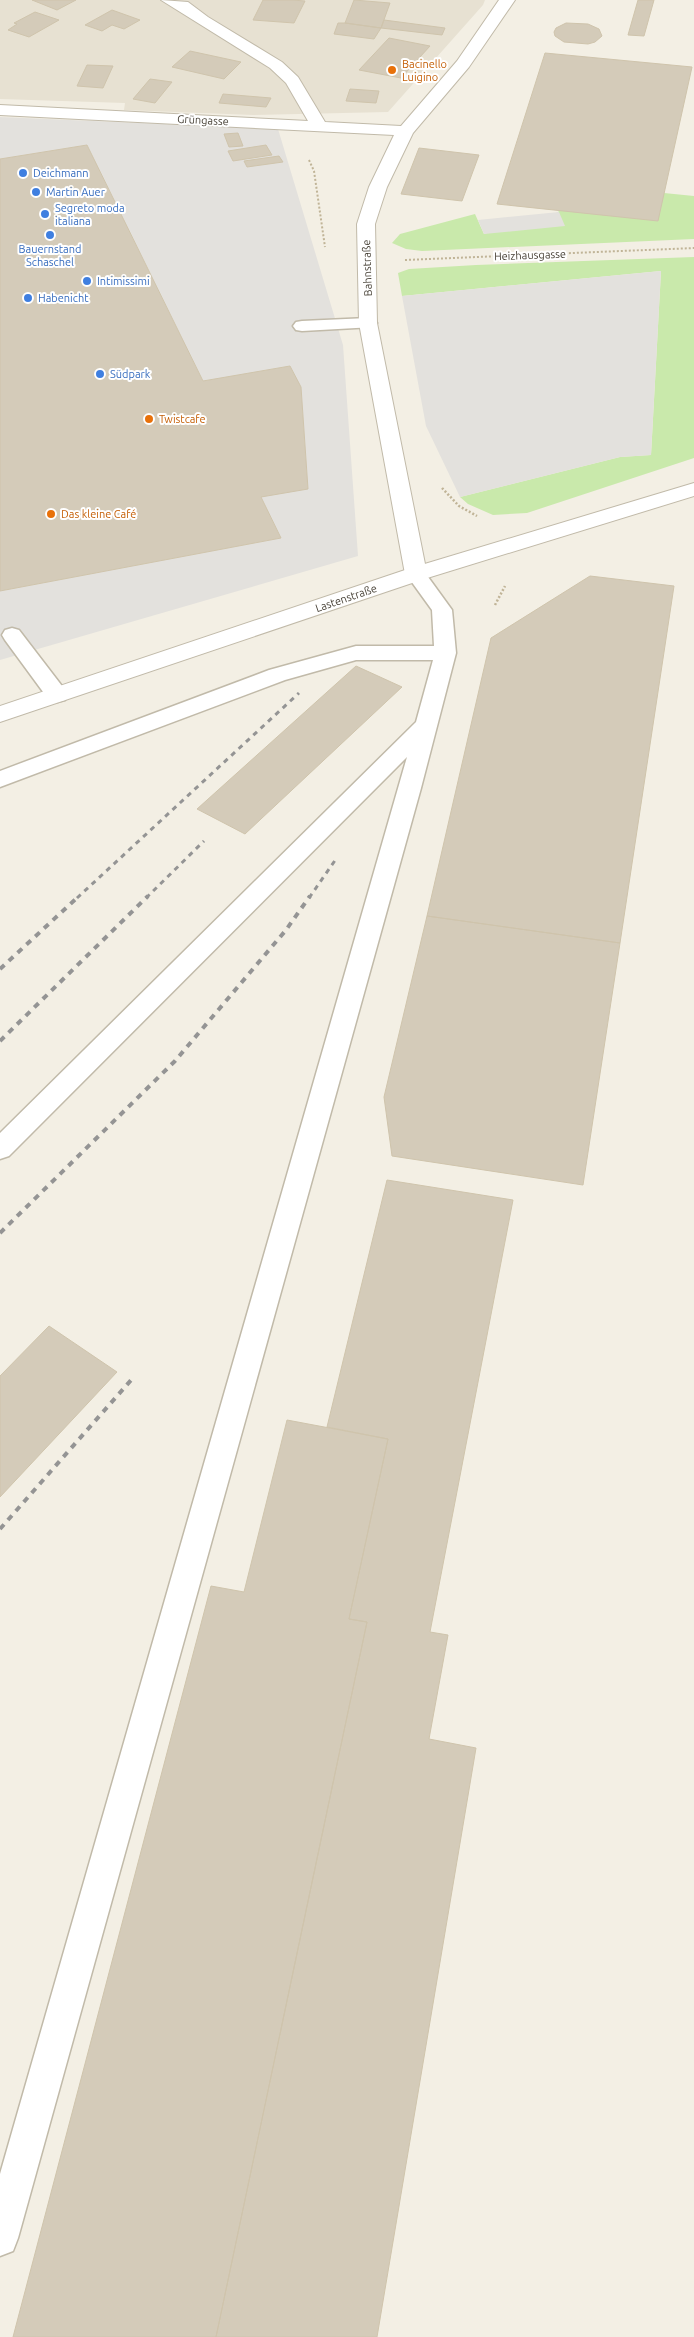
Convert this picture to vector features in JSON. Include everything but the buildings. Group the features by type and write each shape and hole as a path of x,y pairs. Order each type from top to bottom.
{"street":[{"name":"Bahnstraße","path":"416,574 368,323 366,224 378,186 405,132 463,64 507,0"},
{"path":"180,2 202,20 276,65 292,80 318,125"},
{"name":"Grüngasse","path":"0,110 318,125 405,132"},
{"name":"Lastenstraße","path":"0,714 416,574 694,489"}],"lane":[{"path":"302,326 368,323"},
{"path":"0,2238 410,788 445,653 442,610 416,574"},
{"path":"12,635 57,695"},
{"path":"0,779 295,670 356,653 445,653"},
{"path":"0,1149 426,724"}],"path":[{"name":"Heizhausgasse","path":"291,124 314,172 327,263 694,248"},
{"path":"438,483 459,506 478,517"}],"shaded area":[{"path":"0,0 485,0 483,5 388,112 253,115 124,110 125,103 0,99"},
{"path":"0,117 278,129 343,345 358,556 0,660 0,591 281,538 261,497 308,488 301,387 290,366 203,381 87,145 0,159"},
{"path":"559,212 565,226 484,234 478,220"},
{"path":"661,271 651,455 620,457 460,497 426,426 402,296"}],"green space":[{"path":"664,193 694,196 694,239 422,251 406,249 392,243 400,234 475,214 484,234 559,212 557,210"},
{"path":"694,257 694,458 527,513 493,515 468,504 460,497 620,457 651,455 661,271 402,296 398,273 409,269 476,265"}],"railway":[{"path":"77,898 299,693"},
{"path":"146,898 204,841"},
{"path":"309,898 336,859"},
{"path":"0,969 79,896"},
{"path":"0,1041 148,896"},
{"path":"0,1233 175,1061 286,930 310,896"},
{"path":"0,1529 132,1379"}],"place":[{"name":"Bacinello Luigino","path":"392,70"},
{"name":"Deichmann","path":"23,173"},
{"name":"Martin Auer","path":"36,192"},
{"name":"Segreto moda italiana","path":"45,214"},
{"name":"Bauernstand Schaschel","path":"50,235"},
{"name":"Intimissimi","path":"87,281"},
{"name":"Habenicht","path":"28,298"},
{"name":"Südpark","path":"100,374"},
{"name":"Twistcafe","path":"149,419"},
{"name":"Das kleine Café","path":"51,514"}]}
